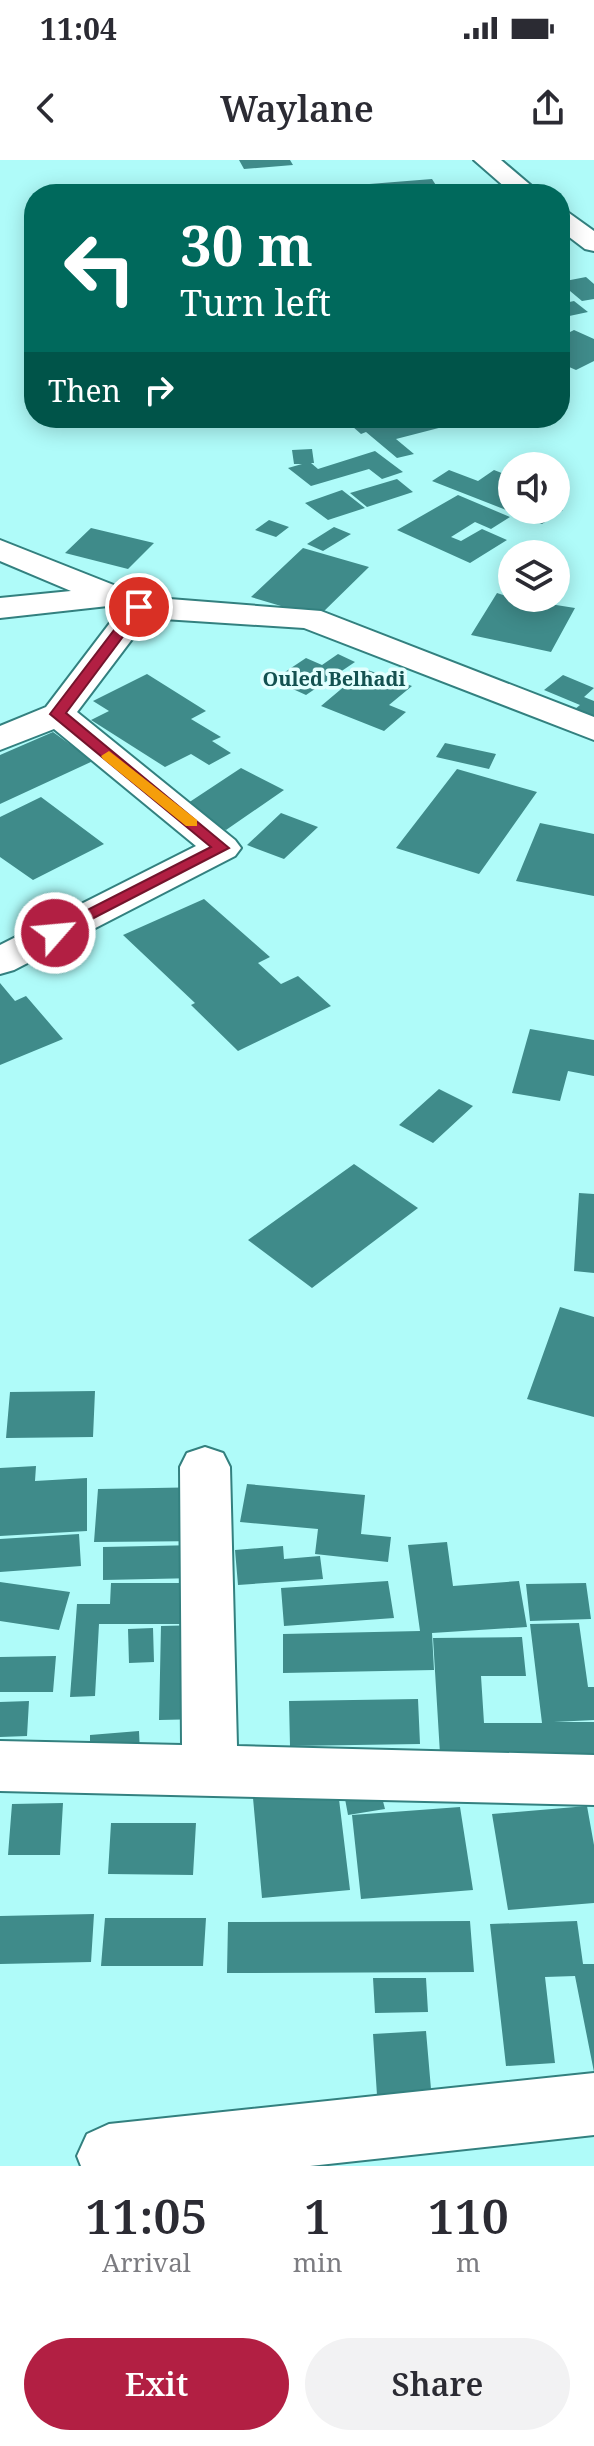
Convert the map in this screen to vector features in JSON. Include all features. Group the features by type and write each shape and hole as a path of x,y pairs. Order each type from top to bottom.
{"street":[{"path":"486,160 516,184"},
{"path":"570,226 594,243"},
{"path":"0,550 125,602"},
{"path":"0,739 58,714 125,602"},
{"path":"0,608 125,602 309,618 594,729"},
{"path":"0,961 222,848 58,714"},
{"path":"205,1467 210,1771"},
{"path":"0,1766 594,1780"},
{"path":"109,2156 594,2104"}],"building":[{"path":"239,160 290,160 293,165 244,169"},
{"path":"432,179 435,184 370,184"},
{"path":"586,277 594,284 594,299 582,301 570,291 570,280"},
{"path":"574,301 588,312 570,316 570,302"},
{"path":"574,330 594,339 594,361 576,370 570,367 570,332"},
{"path":"354,428 439,428 396,439 414,454 397,458 366,432 361,434"},
{"path":"312,449 314,463 311,463 318,469 375,451 403,472 382,479 369,469 311,486 288,468 302,464 294,464 292,450"},
{"path":"449,470 478,481 494,470 498,472 498,507 432,481"},
{"path":"397,479 413,492 367,507 350,493"},
{"path":"342,490 365,508 328,520 305,503"},
{"path":"458,495 498,512 499,524 491,529 475,522 451,537 461,541 482,529 507,540 498,540 498,546 470,563 397,530"},
{"path":"269,520 289,527 276,537 255,530"},
{"path":"334,527 351,534 323,551 307,544"},
{"path":"91,528 154,543 128,569 65,553"},
{"path":"303,548 369,567 318,617 251,597"},
{"path":"497,593 498,612 570,612 570,607 575,608 551,652 471,635"},
{"path":"338,654 355,662 306,695 273,680 306,658 322,665"},
{"path":"365,669 412,686 389,705 406,712 384,731 321,706"},
{"path":"147,674 206,711 191,719 221,737 212,741 231,753 209,765 191,754 165,767 91,720 109,711 93,701"},
{"path":"563,675 594,688 584,697 594,701 594,723 570,713 580,705 544,690"},
{"path":"53,732 93,761 0,804 0,755"},
{"path":"445,743 496,754 489,769 436,757"},
{"path":"241,768 284,790 226,830 182,807"},
{"path":"457,769 537,792 479,874 396,848"},
{"path":"41,797 104,844 33,880 0,857 0,817"},
{"path":"281,813 318,827 284,859 247,845"},
{"path":"540,823 594,834 594,896 516,881"},
{"path":"204,899 270,957 258,963 281,984 298,976 331,1006 238,1051 191,1005 195,1003 123,935"},
{"path":"0,983 15,1001 26,996 63,1039 0,1065"},
{"path":"530,1029 594,1040 594,1076 568,1071 560,1101 512,1093"},
{"path":"439,1089 473,1106 433,1143 399,1125"},
{"path":"354,1164 418,1208 312,1288 248,1240"},
{"path":"579,1193 594,1194 594,1273 574,1271"},
{"path":"560,1307 594,1317 594,1417 527,1399"},
{"path":"95,1391 93,1437 6,1438 10,1392"},
{"path":"36,1466 35,1481 87,1478 87,1531 0,1536 0,1468"},
{"path":"247,1484 365,1495 361,1534 391,1537 388,1562 315,1554 318,1529 240,1522"},
{"path":"210,1487 208,1541 94,1542 98,1489"},
{"path":"79,1534 81,1566 0,1572 0,1539"},
{"path":"447,1542 453,1586 519,1581 527,1627 432,1633 434,1670 283,1673 283,1634 420,1631 408,1545"},
{"path":"198,1545 198,1578 103,1580 103,1547"},
{"path":"283,1546 284,1559 320,1556 323,1579 238,1585 235,1550"},
{"path":"388,1581 394,1618 284,1626 281,1588"},
{"path":"0,1582 70,1592 59,1630 0,1621"},
{"path":"111,1583 194,1583 193,1624 99,1624 95,1696 70,1697 77,1604 110,1604"},
{"path":"586,1583 591,1619 530,1621 526,1584"},
{"path":"579,1623 588,1687 594,1687 594,1720 554,1722 594,1722 594,1753 440,1754 433,1638 522,1637 526,1676 481,1676 484,1723 542,1723 530,1624"},
{"path":"205,1625 204,1719 159,1720 161,1626"},
{"path":"153,1628 154,1662 129,1663 128,1629"},
{"path":"56,1656 53,1692 0,1692 0,1657"},
{"path":"418,1699 420,1744 290,1746 289,1701"},
{"path":"29,1701 27,1736 0,1737 0,1702"},
{"path":"139,1731 140,1754 90,1757 90,1735"},
{"path":"378,1782 385,1809 348,1815 343,1788"},
{"path":"338,1791 350,1890 262,1898 253,1798"},
{"path":"63,1803 60,1855 8,1855 12,1804"},
{"path":"587,1806 594,1845 594,1903 508,1910 492,1814"},
{"path":"460,1807 473,1890 361,1899 352,1815"},
{"path":"111,1823 196,1823 193,1875 108,1874"},
{"path":"94,1914 91,1962 0,1964 0,1916"},
{"path":"105,1918 206,1918 203,1966 101,1966"},
{"path":"470,1921 474,1972 227,1973 228,1922"},
{"path":"577,1921 583,1964 594,1964 594,2072 575,1976 545,1977 555,2063 506,2066 490,1924"},
{"path":"373,1978 426,1978 428,2012 375,2013"},
{"path":"426,2031 434,2124 379,2126 373,2034"}],"slow traffic":[{"path":"109,756 191,823"}],"district":[{"name":"Ouled Belhadi","path":"334,679"}],"route":[{"path":"55,933 222,848 58,714 139,607"}]}
